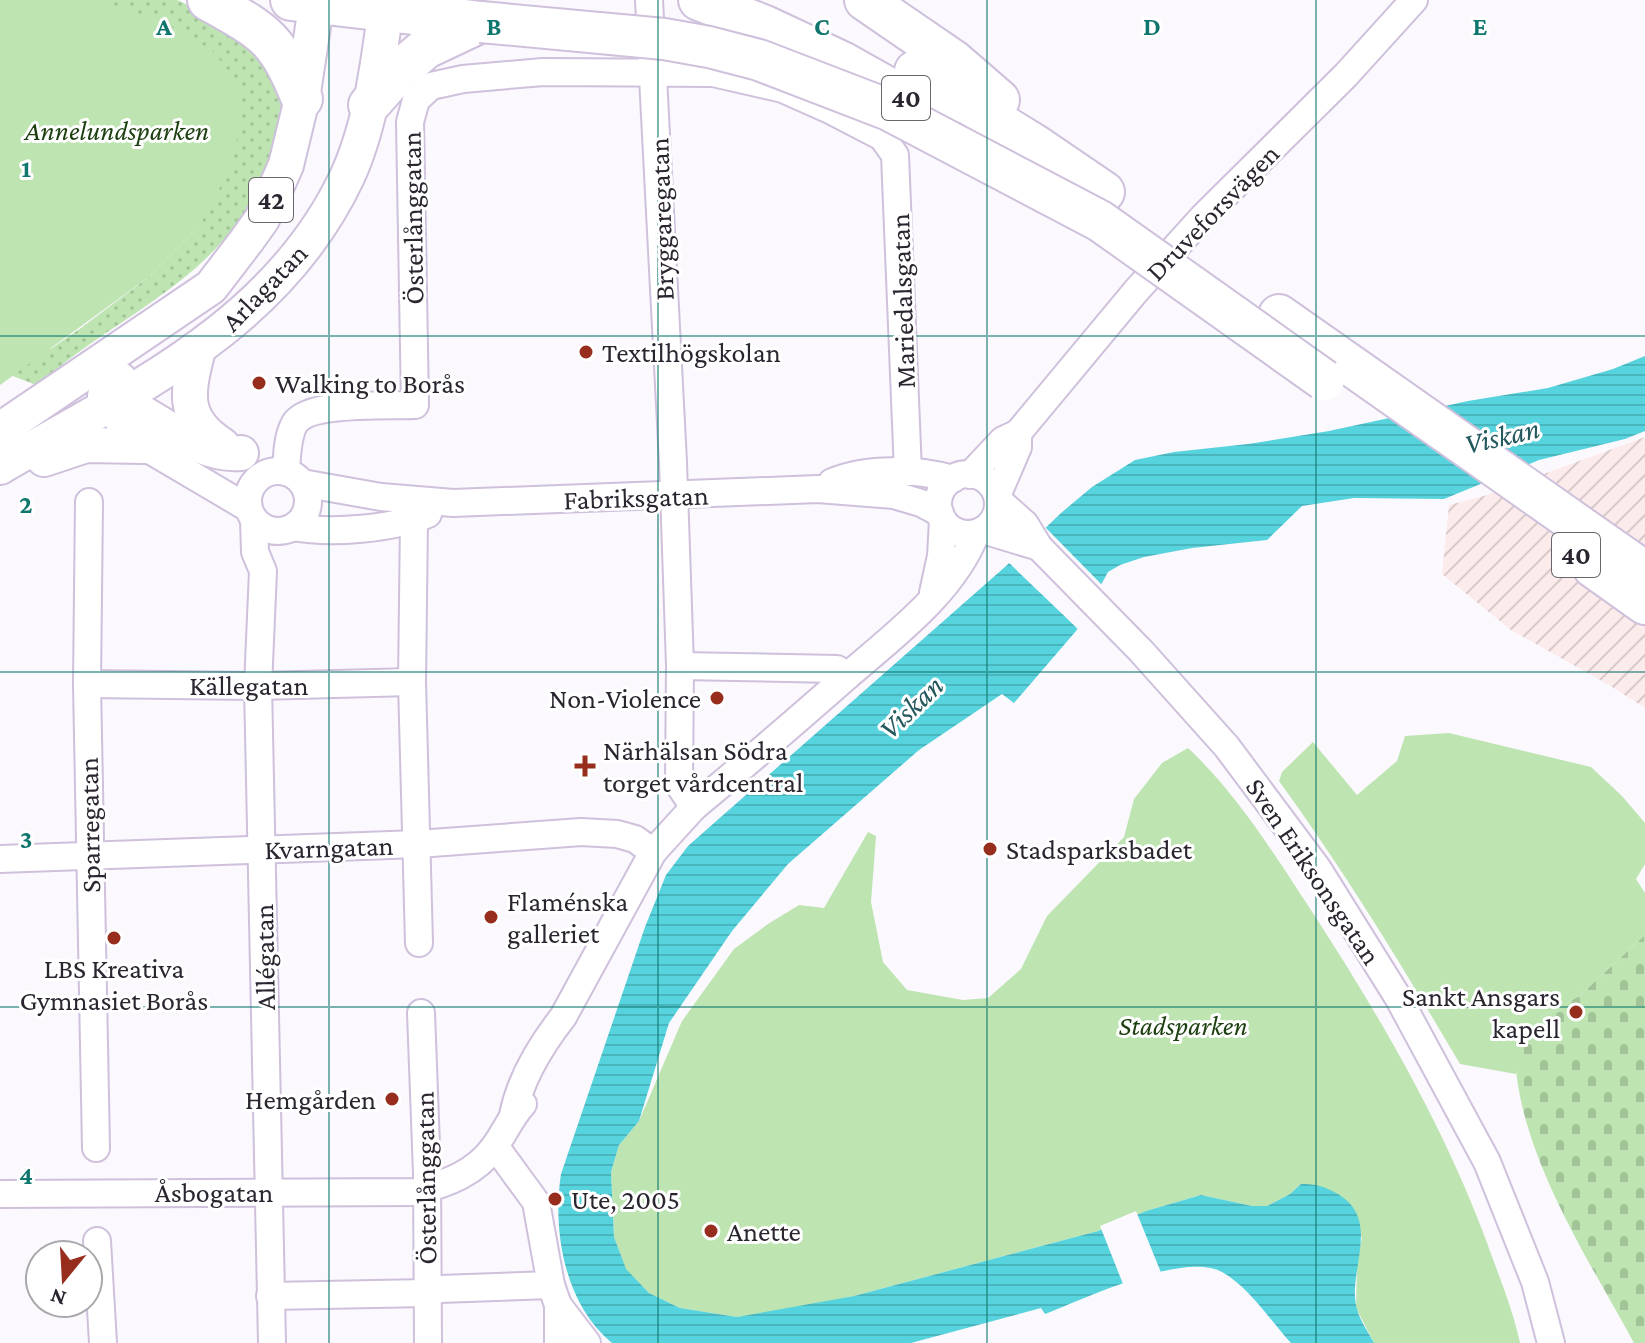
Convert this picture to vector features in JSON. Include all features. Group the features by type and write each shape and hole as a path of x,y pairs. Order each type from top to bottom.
{"highway":[{"path":"208,0 269,37 288,66 302,99"},
{"name":"40","path":"699,0 842,62 1102,207 1279,315 1381,403 1522,502 1645,604"},
{"name":"40","path":"774,0 849,35 935,82 1324,380 1381,403"},
{"path":"865,0 954,61 1102,207"},
{"path":"308,1 382,4 481,22 664,39 759,60 889,110 1102,207"},
{"path":"369,105 400,70 426,48 481,22"},
{"name":"40","path":"1522,502 1645,572"}],"main road":[{"name":"Arlagatan","path":"0,430 62,391 211,287 262,219 286,165 302,99 308,1"},
{"name":"Arlagatan","path":"0,467 198,350 254,305 284,275 309,241 348,175 369,105 382,4"},
{"path":"143,446 118,417 118,380 130,361 197,307 211,287"},
{"path":"198,350 188,398 194,417 208,436 241,453"},
{"path":"62,391 93,392 116,399 203,448 223,454 241,453"},
{"path":"0,478 67,449 86,445 143,446"}],"street":[{"name":"Druveforsvägen","path":"962,477 1003,440 1018,433 1184,238 1336,86 1414,0"},
{"name":"Bryggaregatan","path":"649,5 674,495 680,666 679,785 694,807"},
{"name":"Bryggaregatan","path":"649,5 664,32 689,59 713,73"},
{"path":"653,71 713,73"},
{"name":"Österlånggatan","path":"289,475 291,433 302,416 319,410 415,405 410,122 416,100 431,86 463,79 543,72 653,71"},
{"name":"Mariedalsgatan","path":"713,73 783,89 828,109 882,137 895,155 908,460"},
{"name":"Druveforsvägen","path":"997,498 1018,447 1018,433"},
{"path":"143,446 251,514 271,530 289,528 300,522 308,507 308,499 289,475 261,476 249,490 251,514"},
{"name":"Fabriksgatan","path":"241,453 268,461 289,475 381,497 453,503 818,489 894,495 921,503 942,516"},
{"name":"Fabriksgatan","path":"818,489 836,480 877,472 908,460 962,477"},
{"path":"931,600 941,556 941,494 962,477 985,480 997,498 1025,524 1039,547"},
{"path":"980,532 994,520 997,498"},
{"name":"Sparregatan","path":"89,502 87,684 96,1148"},
{"name":"Fabriksgatan","path":"289,528 332,530 414,520 453,503"},
{"name":"Allégatan","path":"251,514 255,552 263,571 258,686 272,1343"},
{"path":"942,516 959,533 980,532 1039,547"},
{"path":"414,520 412,682 419,943"},
{"name":"Allégatan","path":"263,571 289,528"},
{"name":"Åsbogatan","path":"0,1194 416,1192 462,1176 481,1162 495,1146 513,1115 517,1096 549,1035 563,1017 653,852 694,807 907,626 931,600 980,532"},
{"name":"Sven Eriksonsgatan","path":"1039,547 1141,651 1227,747 1318,869 1441,1074 1487,1162 1535,1282 1551,1343"},
{"path":"680,666 837,669 847,676"},
{"name":"Källegatan","path":"87,684 258,686 412,682"},
{"name":"Kvarngatan","path":"0,859 418,844 581,832 617,834 635,839 653,852"},
{"name":"Österlånggatan","path":"421,1013 428,1343"},
{"path":"495,1146 536,1202 541,1214 558,1343"},
{"path":"270,1296 427,1293 440,1289 554,1295"},
{"path":"554,1295 587,1343"},
{"path":"102,1319 103,1343"}],"shaded area":[{"path":"1645,437 1645,708 1511,630 1442,574 1449,505 1484,496"}],"green space":[{"name":"Annelundsparken","path":"0,0 99,0 167,24 212,50 238,83 241,126 227,174 199,227 150,276 0,385"},
{"path":"93,0 177,0 256,36 279,91 282,106 271,153 258,187 222,242 174,286 36,385 0,371 52,348 81,328 150,276 199,227"},
{"path":"1449,733 1591,767 1645,823 1645,864 1636,879 1645,893 1645,935 1579,996 1541,1017 1516,1057 1516,1074 1460,1064 1373,920 1279,781 1282,772 1313,742 1357,795 1397,761 1405,736"},
{"name":"Stadsparken","path":"1188,748 1222,784 1268,844 1388,1035 1457,1169 1512,1312 1520,1343 1374,1343 1356,1308 1357,1265 1362,1237 1301,1184 1290,1194 1267,1206 1252,1206 1201,1195 1146,1211 1098,1231 854,1296 737,1317 680,1308 649,1293 625,1269 614,1237 611,1172 619,1145 639,1121 682,1021 734,949 799,905 824,908 868,832 876,836 871,902 883,962 907,990 963,1000 988,998 1021,969 1047,916 1124,837 1134,799 1162,763"},
{"path":"1645,935 1645,1343 1634,1343 1577,1241 1543,1169 1529,1132 1515,1057 1541,1017 1579,996"}],"water":[{"name":"Viskan","path":"1645,356 1645,431 1625,439 1539,460 1444,499 1354,498 1302,506 1267,540 1144,557 1108,572 1076,631 1014,703 1002,694 919,750 788,864 732,931 669,1023 639,1121 619,1145 611,1172 614,1237 626,1269 649,1293 680,1308 737,1317 854,1296 1098,1231 1146,1211 1201,1195 1252,1206 1267,1206 1290,1194 1301,1184 1319,1186 1336,1193 1350,1204 1358,1217 1361,1231 1355,1294 1358,1313 1374,1343 1291,1343 1259,1304 1232,1278 1205,1267 1159,1272 1045,1314 1041,1308 911,1343 612,1343 596,1327 583,1309 566,1266 559,1219 561,1174 645,927 666,875 688,846 1006,566 1061,513 1092,487 1135,460 1329,431 1468,401 1548,388"}],"pier":[{"path":"1044,526 1104,587 1080,631 1007,561"},
{"path":"1136,1211 1162,1275 1125,1289 1100,1226"}],"place":[{"name":"Textilhögskolan","path":"586,352"},
{"name":"Walking to Borås","path":"259,383"},
{"name":"Non-Violence","path":"717,698"},
{"name":"Närhälsan Södra torget vårdcentral","path":"585,766"},
{"name":"Stadsparksbadet","path":"990,849"},
{"name":"Flaménska galleriet","path":"491,917"},
{"name":"LBS Kreativa Gymnasiet Borås","path":"114,938"},
{"name":"Sankt Ansgars kapell","path":"1576,1012"},
{"name":"Hemgården","path":"392,1099"},
{"name":"Ute, 2005","path":"555,1199"},
{"name":"Anette","path":"711,1231"}]}
